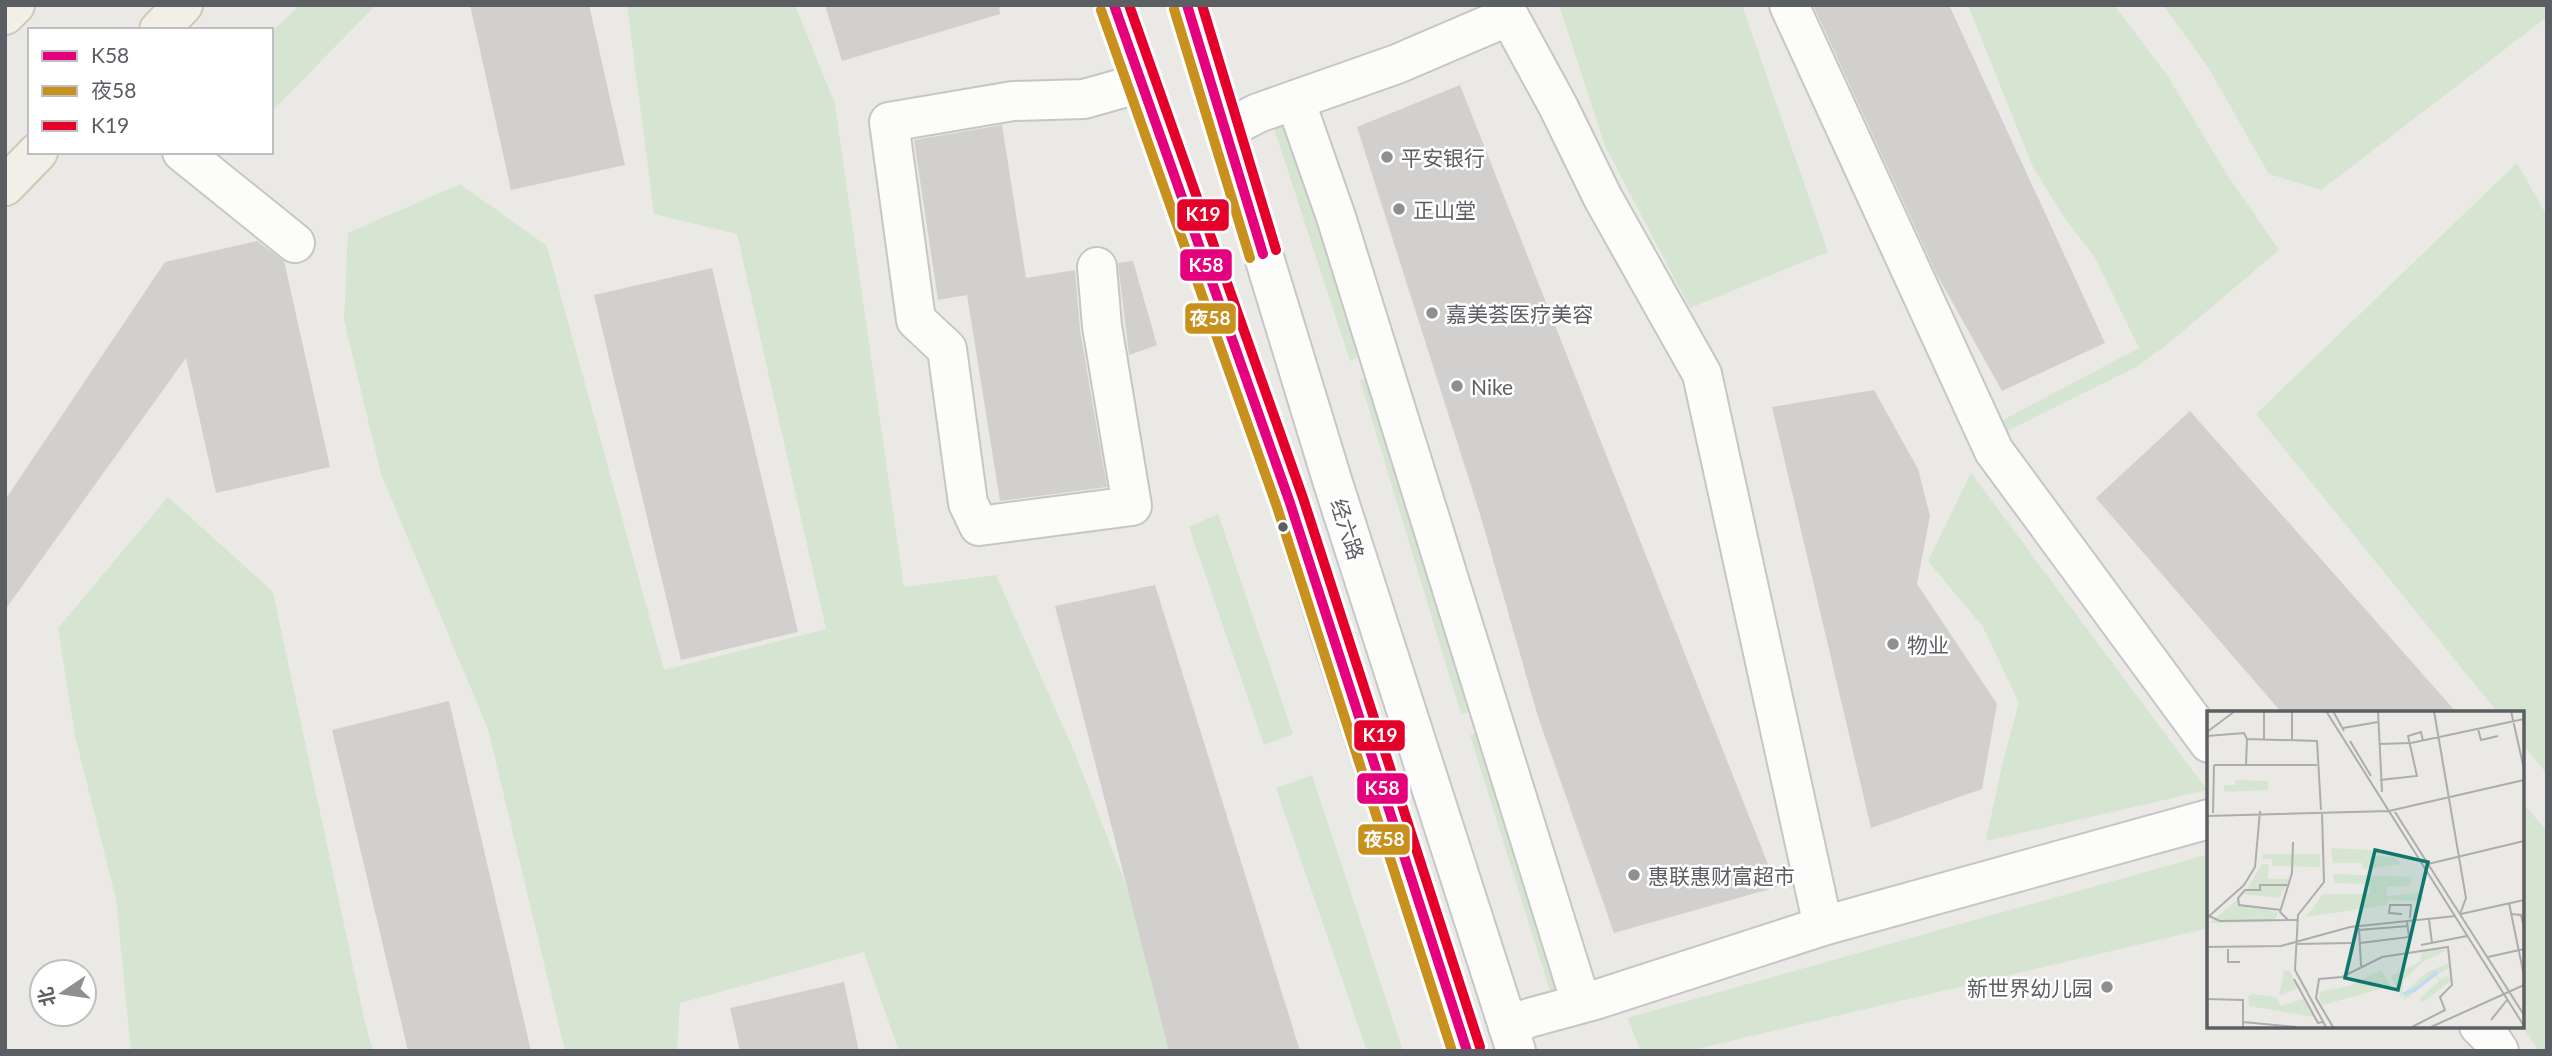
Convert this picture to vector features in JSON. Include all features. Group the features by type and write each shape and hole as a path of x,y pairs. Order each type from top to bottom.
{"main road":[{"path":"5,15 15,5"},
{"path":"161,28 183,5"},
{"path":"5,186 36,154"}],"street":[{"path":"1114,5 1290,503 1467,1051"},
{"name":"经六路","path":"1187,5 1333,483 1512,1039"},
{"path":"1789,5 1994,451 2207,740"},
{"path":"1225,130 1258,113 1397,64 1509,16 1558,106 1609,211 1702,374 1823,926"},
{"path":"1097,267 1102,326 1132,506 979,526 968,503 947,349 915,320 889,122 1013,101 1084,99 1141,83"},
{"path":"1295,100 1336,217 1581,1003"},
{"path":"184,154 295,243"},
{"path":"1512,1039 1529,1018 1823,926 2207,820"},
{"path":"2481,1028 2498,1051"}],"green space":[{"path":"300,5 376,5 273,110 273,31"},
{"path":"627,5 795,5 835,104 904,587 996,575 1074,751 1190,1051 899,1051 864,952 680,1003 677,1051 565,1051 488,729 381,474 344,320 348,233 460,184 547,246 664,670 826,629 737,234 654,214"},
{"path":"1559,5 1742,5 1828,252 1690,308 1605,146"},
{"path":"1968,5 2114,5 2167,75 2226,173 2279,250 2138,366 1999,435 1997,423 2139,348 2094,256 2064,217 2032,165"},
{"path":"2163,5 2547,5 2547,17 2321,190 2269,174 2208,67"},
{"path":"1292,115 1369,352 1350,361 1272,122"},
{"path":"2517,163 2547,216 2547,774 2524,745 2524,711 2496,711 2256,414"},
{"path":"1374,375 1479,710 1461,714 1360,380"},
{"path":"1971,473 2207,790 1986,841 2002,765 2019,703 1983,627 1928,561"},
{"path":"168,497 273,592 373,1051 131,1051 116,899 75,736 58,628"},
{"path":"1218,514 1293,734 1264,745 1189,527"},
{"path":"1487,729 1566,990 1551,994 1470,735"},
{"path":"1312,775 1403,1051 1367,1051 1276,788"},
{"path":"2524,804 2547,831 2547,1051 2539,1051 2523,1028"},
{"path":"2207,855 2207,928 1688,1051 1641,1051 1627,1018"}],"building":[{"path":"470,5 589,5 625,165 511,190"},
{"path":"825,5 999,5 1000,14 842,61"},
{"path":"1813,5 1949,5 2105,343 2002,391 1936,273"},
{"path":"1460,85 1777,887 1614,933 1538,717 1480,514 1357,127"},
{"path":"1002,125 1026,278 1075,270 1080,330 1107,487 1000,501 967,295 938,300 914,140"},
{"path":"257,241 284,261 330,467 216,493 186,358 5,610 5,500 165,262"},
{"path":"1133,261 1157,345 1129,355 1118,263"},
{"path":"712,268 798,632 681,660 594,295"},
{"name":"物业","path":"1874,390 1918,469 1930,516 1917,584 1997,704 1982,789 1871,828 1772,407"},
{"path":"2190,411 2455,711 2280,711 2096,498"},
{"path":"1155,585 1300,1051 1169,1051 1055,606"},
{"path":"449,701 531,1051 408,1051 332,730"},
{"path":"844,982 859,1051 740,1051 730,1008"}],"transit line":[{"name":"K58","path":"1114,5 1290,503 1467,1051"},
{"name":"K19","path":"1129,5 1303,498 1480,1047"},
{"name":"K58","path":"1187,5 1263,254"},
{"name":"K19","path":"1202,5 1276,250"},
{"name":"夜58","path":"1174,9 1250,258"},
{"name":"夜58","path":"1101,10 1277,507 1452,1051"}],"place":[{"name":"平安银行","path":"1387,157"},
{"name":"正山堂","path":"1399,209"},
{"name":"嘉美荟医疗美容","path":"1432,313"},
{"name":"Nike","path":"1457,386"},
{"name":"物业","path":"1893,644"},
{"name":"惠联惠财富超市","path":"1634,875"},
{"name":"新世界幼儿园","path":"2107,987"}]}
